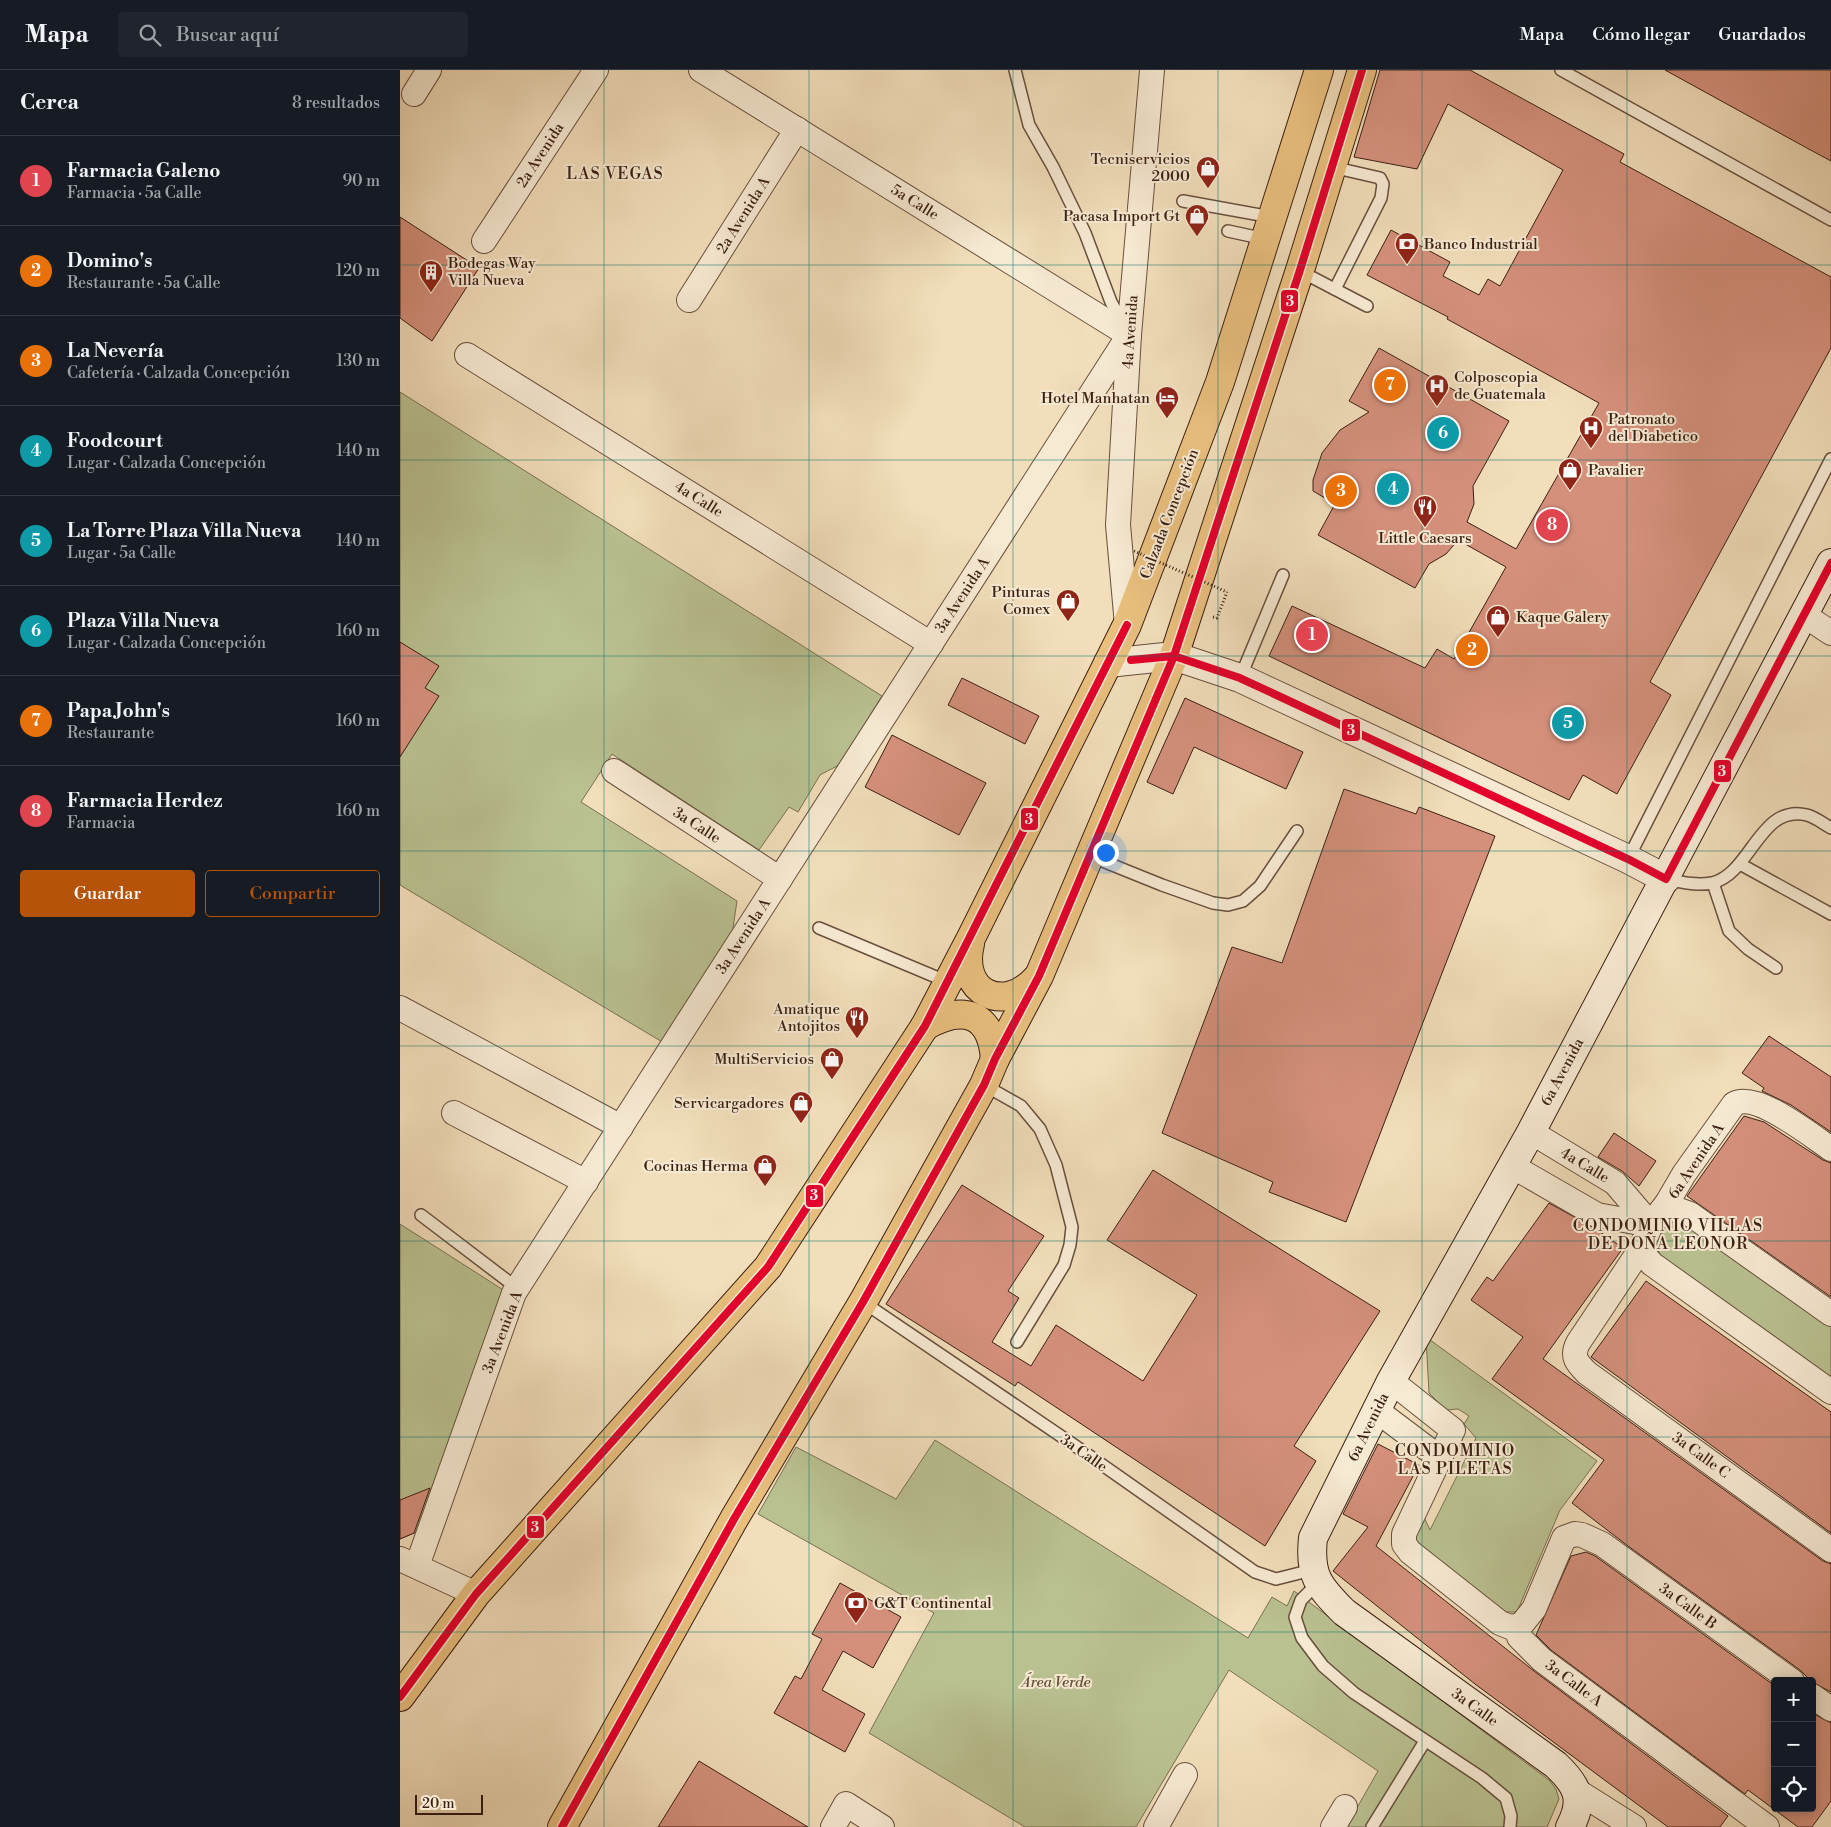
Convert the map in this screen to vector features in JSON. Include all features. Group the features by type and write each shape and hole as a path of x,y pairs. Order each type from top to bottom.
{"main road":[{"name":"Calzada Concepción","path":"971,938 1127,624 1220,382 1318,70"},
{"path":"562,1827 734,1519 863,1302 984,1085 995,1059 1039,976 1174,656 1300,270 1362,70"},
{"name":"6a Avenida","path":"1315,1577 1313,1538 1376,1410 1531,1132 1831,564"},
{"path":"1108,662 1174,656 1240,678 1628,859 1666,879"},
{"path":"971,938 966,957 967,969 972,981 980,990 992,996 1016,995 1039,976"},
{"path":"400,1697 476,1594 768,1267 925,1026 971,938"},
{"path":"925,1026 955,1014 977,1019 986,1026 992,1036 995,1059"},
{"name":"3a Calle","path":"1315,1577 1344,1612 1556,1765 1571,1779 1577,1791"},
{"path":"1570,1827 1578,1806 1577,1791"}],"street":[{"path":"414,94 429,70"},
{"name":"2a Avenida","path":"484,241 596,70"},
{"name":"5a Calle","path":"701,70 1129,335"},
{"name":"4a Avenida","path":"1127,624 1118,525 1129,335 1152,70"},
{"name":"2a Avenida A","path":"689,300 796,129"},
{"name":"3a Avenida A","path":"408,1562 518,1288 1129,335"},
{"name":"4a Calle","path":"467,355 931,644"},
{"path":"1804,615 1831,633"},
{"name":"3a Calle","path":"614,771 780,879"},
{"path":"400,1008 621,1127"},
{"name":"6a Avenida A","path":"1574,1357 1578,1343 1640,1250 1656,1218 1690,1164 1730,1109 1737,1103 1747,1101 1773,1111 1831,1149"},
{"path":"454,1113 586,1182"},
{"name":"4a Calle","path":"1531,1132 1615,1183 1656,1218"},
{"path":"1512,1166 1598,1215 1656,1218 1676,1210 1690,1214 1831,1314"},
{"path":"1640,1250 1652,1264 1831,1392"},
{"name":"3a Calle C","path":"1574,1357 1587,1373 1831,1550"},
{"path":"1391,1381 1453,1430 1403,1537 1410,1552 1500,1623 1510,1627 1522,1625"},
{"path":"1376,1410 1440,1459"},
{"name":"3a Calle B","path":"1522,1625 1534,1609 1564,1538 1575,1534 1582,1535 1619,1555 1787,1677"},
{"path":"408,1562 476,1594"},
{"name":"3a Calle A","path":"1522,1625 1517,1630 1519,1638 1542,1660 1767,1827"},
{"path":"1816,1699 1831,1709"},
{"path":"1156,1827 1185,1775"},
{"name":"3a Calle","path":"1577,1791 1634,1827"},
{"path":"833,1827 846,1804 882,1827"}],"lane":[{"path":"1015,70 1029,125 1053,167 1085,233 1111,302 1129,335"},
{"path":"1561,70 1831,220"},
{"path":"1332,167 1380,178 1383,184 1380,198 1335,289"},
{"path":"1183,201 1269,228"},
{"path":"1228,231 1269,228"},
{"path":"1300,270 1367,306"},
{"path":"1628,859 1831,459"},
{"path":"1240,678 1283,575"},
{"path":"1666,879 1693,884 1713,883 1724,878 1740,864 1772,823 1783,817 1808,815 1831,828"},
{"path":"1090,856 1162,886 1213,903 1228,905 1243,900 1260,886 1297,831"},
{"path":"1740,864 1831,914"},
{"path":"1713,883 1729,931 1742,945 1776,968"},
{"path":"819,928 948,982"},
{"path":"984,1085 1020,1106 1040,1129 1056,1165 1072,1228 1064,1265 1017,1342"},
{"path":"421,1215 518,1288"},
{"name":"3a Calle","path":"863,1302 1255,1572 1276,1579 1315,1577"},
{"path":"1315,1577 1296,1608 1295,1617 1302,1638 1323,1666 1354,1693 1482,1778 1506,1798 1511,1816 1510,1827"},
{"path":"1372,1827 1425,1740"}],"path":[{"path":"1134,551 1227,592 1217,618"}],"green space":[{"path":"400,392 882,696 839,765 820,775 798,812 789,807 759,850 612,754 581,802 737,901 732,934 664,1043 400,885"},
{"path":"1676,1219 1681,1220 1831,1324 1831,1382 1660,1257 1656,1241 1671,1222"},
{"path":"400,1224 505,1291 419,1531 400,1539"},
{"path":"1426,1337 1597,1461 1560,1510 1517,1612 1501,1612 1415,1544 1415,1537 1423,1515 1430,1530 1476,1438 1464,1424 1469,1416 1458,1409 1446,1410 1429,1393"},
{"name":"Área Verde","path":"935,1440 1248,1638 1272,1597 1287,1606 1294,1591 1549,1780 1556,1789 1559,1799 1547,1827 1346,1827 1378,1771 1229,1670 1136,1827 1025,1827 869,1733 934,1613 758,1514 796,1447 896,1499"}],"building":[{"path":"1380,70 1470,70 1624,154 1620,162 1831,277 1831,348 1650,682 1671,695 1617,794 1583,775 1569,800 1269,656 1292,606 1425,668 1437,649 1454,659 1506,567 1458,540 1446,554 1429,564 1415,588 1318,535 1335,504 1313,491 1313,480 1322,453 1340,430 1369,412 1349,401 1379,348 1509,421 1473,486 1474,504 1467,522 1516,549 1599,403 1447,319 1448,317 1367,275 1391,230 1450,262 1443,276 1479,295 1488,279 1500,286 1563,170 1448,104 1417,169 1354,157"},
{"path":"1665,70 1831,70 1831,161 1805,147"},
{"name":"Bodegas Way Villa Nueva","path":"400,217 479,268 432,341 400,318"},
{"path":"400,642 439,666 425,688 439,696 400,757"},
{"path":"962,678 1039,716 1025,744 948,705"},
{"path":"1185,698 1303,752 1286,789 1194,747 1173,794 1147,782"},
{"path":"892,735 986,783 959,835 865,787"},
{"path":"1344,789 1416,814 1419,807 1495,836 1346,1222 1269,1192 1273,1182 1162,1133 1232,947 1282,963"},
{"path":"1769,1036 1831,1077 1831,1132 1791,1105 1762,1091 1764,1088 1742,1073"},
{"path":"1744,1116 1764,1122 1823,1160 1831,1163 1831,1297 1687,1196"},
{"path":"1614,1133 1656,1161 1639,1186 1622,1171 1598,1157"},
{"path":"1153,1170 1380,1311 1294,1446 1316,1461 1265,1546 1018,1382 1015,1386 886,1304 962,1185 1044,1236 1008,1291 1019,1298 992,1342 1031,1366 1056,1325 1143,1381 1197,1295 1107,1240"},
{"path":"1549,1203 1596,1229 1623,1248 1543,1359 1823,1561 1831,1564 1831,1692 1816,1684 1816,1677 1807,1677 1572,1503 1604,1460 1492,1379 1523,1337 1471,1300 1487,1277 1493,1281"},
{"path":"1646,1281 1831,1412 1831,1533 1591,1357"},
{"path":"1378,1444 1419,1465 1376,1546 1534,1671 1728,1816 1720,1827 1668,1827 1475,1684 1333,1571 1368,1527 1343,1514"},
{"path":"430,1488 414,1533 400,1539 400,1500"},
{"path":"1586,1552 1595,1556 1771,1683 1771,1807 1748,1790 1745,1794 1551,1650 1536,1635 1571,1556"},
{"path":"840,1583 901,1617 873,1668 843,1651 822,1690 865,1714 845,1752 774,1713 795,1676 801,1679 822,1639 812,1634"},
{"path":"1816,1715 1831,1723 1831,1801 1812,1827 1798,1827 1778,1812 1816,1812"},
{"path":"699,1761 808,1827 658,1827"}],"transit line":[{"name":"3","path":"562,1827 734,1519 863,1302 984,1085 995,1059 1039,976 1174,656 1300,270 1362,70"},
{"name":"3","path":"1131,660 1174,656 1240,678 1628,859 1666,879 1831,563"},
{"name":"3","path":"400,1697 476,1594 768,1267 925,1026 1127,625"}],"place":[{"name":"Tecniservicios 2000","path":"1208,189"},
{"name":"Pacasa Import Gt","path":"1197,237"},
{"name":"Banco Industrial","path":"1407,265"},
{"name":"Bodegas Way Villa Nueva","path":"431,293"},
{"name":"Papa John's","path":"1390,385"},
{"name":"Colposcopia de Guatemala","path":"1437,407"},
{"name":"Hotel Manhatan","path":"1167,419"},
{"name":"Plaza Villa Nueva","path":"1443,433"},
{"name":"Patronato del Diabetico","path":"1591,449"},
{"name":"Foodcourt","path":"1393,489"},
{"name":"La Nevería","path":"1341,491"},
{"name":"Pavalier","path":"1570,491"},
{"name":"Farmacia Herdez","path":"1552,525"},
{"name":"Little Caesars","path":"1425,528"},
{"name":"Pinturas Comex","path":"1068,622"},
{"name":"Farmacia Galeno","path":"1312,635"},
{"name":"Kaque Galery","path":"1498,638"},
{"name":"Domino's","path":"1472,650"},
{"name":"La Torre Plaza Villa Nueva","path":"1568,723"},
{"name":"Amatique Antojitos","path":"857,1039"},
{"name":"MultiServicios","path":"832,1080"},
{"name":"Servicargadores","path":"801,1124"},
{"name":"Cocinas Herma","path":"765,1187"},
{"name":"G&T Continental","path":"856,1624"}],"district":[{"name":"LAS VEGAS","path":"615,173"},
{"name":"CONDOMINIO VILLAS DE DOÑA LEONOR","path":"1668,1234"},
{"name":"CONDOMINIO LAS PILETAS","path":"1455,1459"}]}
